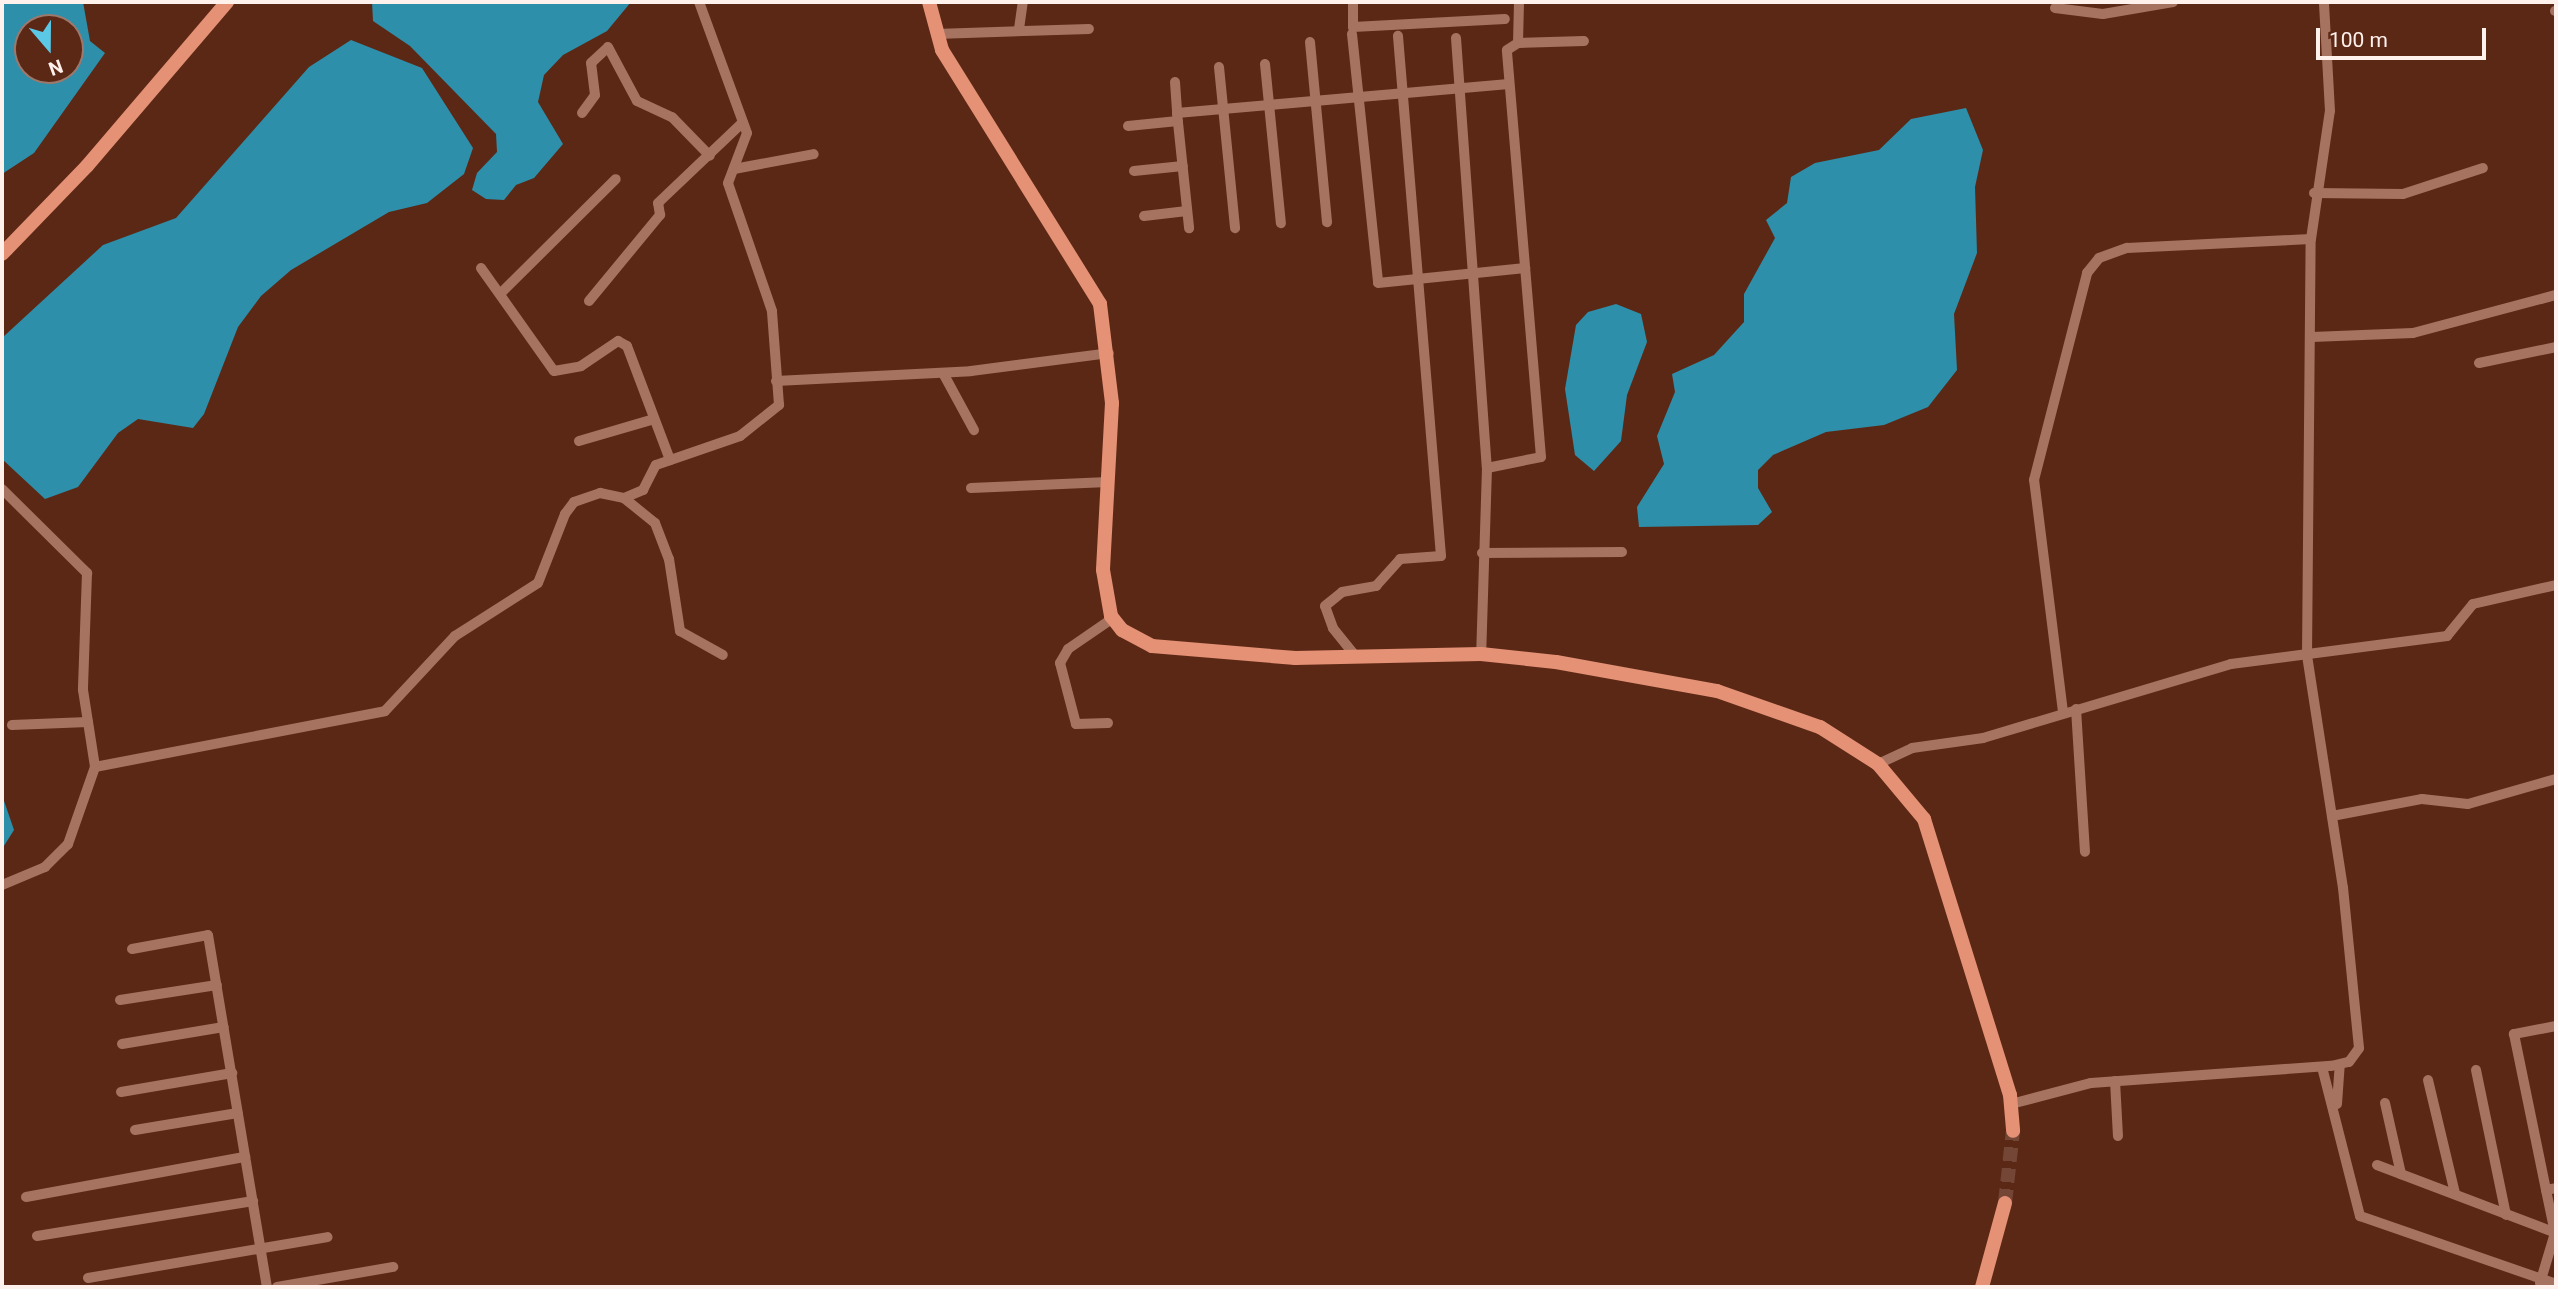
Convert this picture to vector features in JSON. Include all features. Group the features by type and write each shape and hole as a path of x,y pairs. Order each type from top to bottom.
{"street":[{"path":"2,254 87,166 227,2"},
{"path":"95,767 380,713 455,636 541,579 574,502 600,493 624,498 643,490 653,467 763,424 779,405 772,311 728,183 747,133 699,2"},
{"path":"929,2 936,34 1094,288 1109,354 1104,570 1113,618 1130,638 1152,646 1357,658 1480,654 1656,678 1752,700 1819,727 1878,764 1908,795 1930,833 2011,1104 2013,1131"},
{"path":"1019,29 1023,2"},
{"path":"1353,2 1353,27 1505,19"},
{"path":"1518,43 1519,2"},
{"path":"2055,8 2103,14 2173,2"},
{"path":"2011,1104 2115,1081 2322,1068 2340,1065 2358,1048 2358,1022 2332,816 2307,656 2304,545 2312,337 2311,239 2314,193 2330,111 2324,2"},
{"path":"936,34 1019,29 1089,29"},
{"path":"1352,34 1378,283 1525,268"},
{"path":"1357,658 1333,628 1325,606 1342,592 1376,586 1400,559 1441,556 1398,36"},
{"path":"1456,38 1476,272 1487,468 1480,654"},
{"path":"1487,468 1541,457 1507,50 1518,43 1584,41"},
{"path":"1310,42 1327,222"},
{"path":"582,113 595,95 591,62 608,47 637,101 672,117 710,156"},
{"path":"1265,64 1281,223"},
{"path":"1219,67 1235,228"},
{"path":"1175,82 1189,228"},
{"path":"1128,126 1223,108 1403,88 1509,84"},
{"path":"589,301 660,215 658,203 743,122"},
{"path":"734,169 814,154"},
{"path":"1133,171 1183,166"},
{"path":"2314,193 2403,194 2483,168"},
{"path":"499,294 616,179"},
{"path":"1144,216 1187,211"},
{"path":"2063,712 2034,480 2087,273 2099,258 2127,248 2311,239"},
{"path":"481,268 554,371 572,370 623,342 670,460"},
{"path":"2312,337 2413,333 2556,295"},
{"path":"2479,363 2556,347"},
{"path":"776,381 943,373 1109,354"},
{"path":"943,373 974,430"},
{"path":"579,441 654,419"},
{"path":"971,488 1108,482"},
{"path":"2,489 87,573 88,722 95,767 68,844 45,867 2,885"},
{"path":"624,498 664,540 680,631 723,655"},
{"path":"1482,553 1622,552"},
{"path":"1878,764 1912,748 1971,741 2231,664 2447,636 2473,604 2556,585"},
{"path":"1108,723 1076,724 1060,663 1068,649 1113,618"},
{"path":"2077,709 2085,852"},
{"path":"12,725 88,722"},
{"path":"2332,816 2422,799 2468,804 2556,779"},
{"path":"132,949 208,935 267,1287"},
{"path":"120,1000 217,985"},
{"path":"2540,1283 2556,1233 2551,1189 2514,1034 2556,1026"},
{"path":"122,1044 224,1027"},
{"path":"2337,1109 2340,1065"},
{"path":"2322,1068 2337,1109 2360,1216 2540,1283 2556,1284"},
{"path":"2476,1070 2506,1215"},
{"path":"121,1092 232,1073"},
{"path":"2428,1080 2455,1193"},
{"path":"2115,1081 2118,1136"},
{"path":"2385,1102 2401,1174"},
{"path":"135,1130 238,1112"},
{"path":"26,1197 245,1157"},
{"path":"2377,1165 2556,1233"},
{"path":"37,1236 253,1201"},
{"path":"1982,1287 2005,1203"},
{"path":"88,1278 328,1237"},
{"path":"276,1287 393,1267"}],"water":[{"path":"2,2 83,2 90,41 105,53 84,83 84,14 14,14 14,84 83,84 34,153 2,174"},
{"path":"372,2 631,2 607,31 563,55 544,75 538,102 563,144 534,178 516,185 504,200 486,199 472,190 477,173 497,152 496,134 410,46 373,21"},
{"path":"351,40 422,68 473,148 464,174 427,203 389,212 291,270 261,296 238,327 204,414 193,428 138,419 118,433 78,487 45,499 2,459 2,338 103,245 176,218 309,67"},
{"path":"1966,108 1983,150 1975,187 1977,253 1954,314 1957,370 1928,407 1884,425 1826,432 1773,455 1758,470 1758,488 1772,512 1758,525 1639,527 1637,507 1664,464 1657,436 1675,392 1672,374 1714,355 1744,322 1744,294 1775,238 1766,220 1787,203 1791,177 1815,163 1879,150 1911,119"},
{"path":"1616,304 1641,314 1647,342 1627,395 1621,441 1594,471 1575,455 1565,389 1576,325 1588,312"},
{"path":"2,795 14,830 2,849"}],"tunnel":[{"path":"2005,1203 2013,1131"}]}
